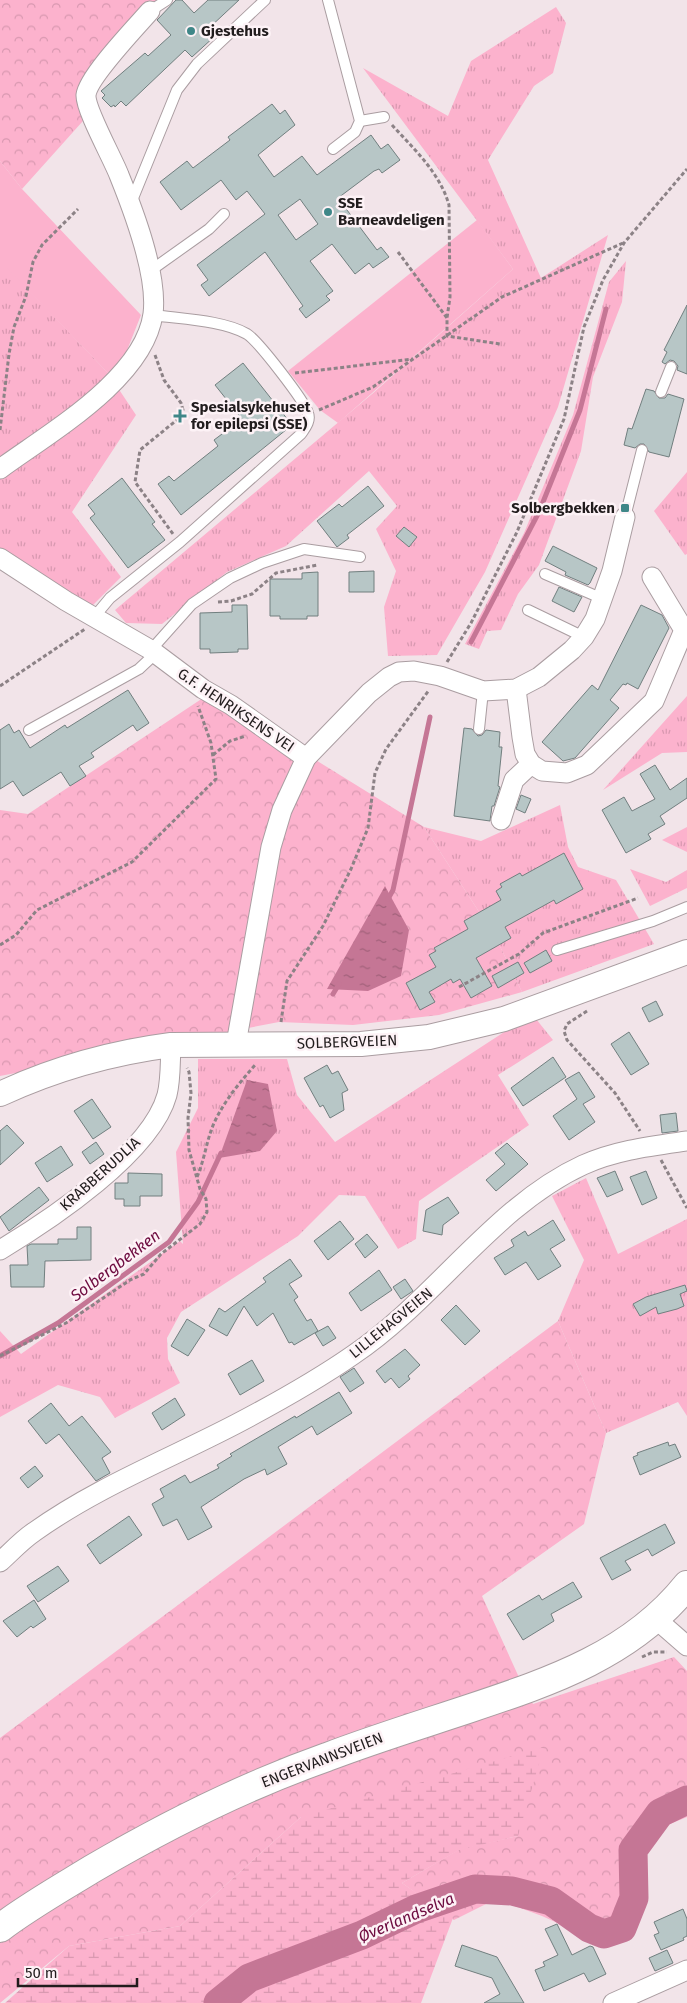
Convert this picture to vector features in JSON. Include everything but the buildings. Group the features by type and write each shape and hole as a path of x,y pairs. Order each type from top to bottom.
{"main road":[{"name":"ENGERVANNSVEIEN","path":"0,1928 69,1883 192,1814 260,1783 326,1757 530,1689 561,1676 621,1645 683,1599"}],"street":[{"path":"0,469 98,397 127,368 142,343 153,315 154,294 150,271 131,204 91,112 86,95 94,77 150,11"},
{"path":"306,758 369,693 389,677 399,672 414,671 440,676 482,691 516,689 539,677 572,650 584,637 603,599 625,517"},
{"name":"G.F. HENRIKSENS VEI","path":"0,558 66,601 153,652 203,689 231,705 306,758 282,810 271,847 236,1044"},
{"path":"516,689 522,737 531,764 542,771 554,773 566,773 587,766 654,701 684,630 652,577"},
{"path":"501,820 514,780 531,764"},
{"name":"SOLBERGVEIEN","path":"0,1094 62,1069 100,1057 171,1045 361,1044 429,1037 504,1019 687,952"},
{"name":"KRABBERUDLIA","path":"0,1250 39,1227 85,1192 124,1156 146,1122 166,1097 170,1078 171,1045"},
{"name":"LILLEHAGVEIEN","path":"0,1562 32,1533 66,1511 146,1467 236,1424 353,1356 394,1324 496,1226 546,1185 584,1164 629,1150 687,1141"},
{"name":"LILLEHAGVEIEN","path":"0,1546 32,1533"},
{"path":"656,1619 687,1646"},
{"path":"613,2003 687,1970"}],"lane":[{"path":"150,11 168,0"},
{"path":"131,204 177,90 197,64 265,0"},
{"path":"328,0 360,121 355,132 333,149"},
{"path":"360,121 384,117"},
{"path":"150,271 209,229 224,214"},
{"path":"94,616 110,598 180,542 301,434 308,424 309,415 296,391 248,335 227,326 153,315"},
{"path":"661,392 671,367"},
{"path":"625,517 642,450"},
{"path":"29,730 139,669 192,604 230,578 262,563 304,549 360,557"},
{"path":"545,574 603,599"},
{"path":"528,610 584,637"},
{"path":"479,729 482,691"},
{"path":"557,950 653,921 687,907"}],"path":[{"path":"384,117 422,158 446,196 449,205 450,298 447,336"},
{"path":"281,1022 287,981 323,926 351,869 368,828 374,773 386,749 440,676 471,623 517,532 564,418 584,327 603,280 624,243 687,169"},
{"path":"0,430 8,354 33,262 42,246 78,208"},
{"path":"309,415 373,387 502,297 624,243"},
{"path":"398,252 447,318"},
{"path":"447,336 500,344"},
{"path":"142,343 152,351 164,380 184,410 178,418 140,450 135,482 180,542"},
{"path":"282,375 414,359"},
{"path":"192,604 231,601 252,594 276,573 325,563"},
{"path":"0,686 83,631 94,616"},
{"path":"0,945 16,935 37,910 132,862 216,780 211,743 198,705 203,689"},
{"path":"213,756 230,741 254,733 276,738"},
{"path":"460,986 519,954 543,933 638,898"},
{"path":"588,1010 567,1024 564,1031 567,1040 620,1100 651,1146 687,1208"},
{"path":"0,1356 66,1324 130,1280 144,1274 161,1254 200,1224 207,1212 206,1199 200,1190 189,1150 191,1093 189,1072 171,1045"},
{"path":"196,1178 204,1160 212,1128 235,1088 259,1060"}],"green space":[{"path":"0,0 169,0 149,11 87,95 91,112 22,189 0,161"},
{"path":"556,7 566,23 553,73 534,86 488,160 541,278 608,235 558,407 485,572 437,655 388,656 384,607 396,571 376,529 397,506 369,471 286,546 227,572 162,624 126,623 115,610 372,394 513,269 363,68 448,116 471,61"},
{"path":"0,161 22,189 141,315 122,363 108,373 0,261"},
{"path":"477,220 513,269 338,423 320,410 288,371"},
{"path":"0,260 108,373 136,415 72,512 121,577 88,610 0,555"},
{"path":"626,261 622,302 593,377 581,451 539,565 518,594 501,630 487,631 479,649 465,644 524,533 573,415 609,282"},
{"path":"687,472 687,554 685,555 654,511"},
{"path":"209,694 424,827 496,938 522,992 439,1015 353,1025 279,1022 0,1076 0,810 28,814"},
{"path":"687,696 687,752 662,753 603,790"},
{"path":"560,805 568,847 578,867 616,880 654,944 522,992 496,938 424,827 481,841"},
{"path":"687,827 687,852 662,840"},
{"path":"630,869 666,882 687,870 687,888 650,906"},
{"path":"532,1014 553,1040 498,1075 529,1125 419,1201 416,1239 398,1249 365,1196 339,1195 298,1236 181,1312 167,1338 168,1359 180,1383 115,1418 100,1397 58,1385 0,1417 0,1331 21,1354 180,1241 183,1244 176,1152 198,1108 198,1059 287,1059 297,1095 335,1142"},
{"path":"586,1178 618,1254 687,1219 687,1416 678,1402 606,1433 558,1321 584,1260 552,1196"},
{"path":"558,1321 606,1433 584,1524 482,1596 533,1704 674,1657 687,1671 687,1817 670,1824 650,1840 639,1876 640,1907 628,1931 597,1941 542,1916 496,1899 454,1920 402,1883 460,1849 518,1836 301,1817 180,1926 69,1946 0,2003 0,1738"},
{"path":"544,1747 518,1836 459,1850 402,1883 453,1918 421,2003 5,2003 69,1946 180,1926 301,1817"}],"water":[{"path":"385,886 409,930 401,976 368,991 327,989"},
{"path":"247,1080 268,1084 277,1131 260,1151 219,1158"}],"waterway":[{"name":"Solbergbekken","path":"471,642 539,512 580,410 606,309"},
{"name":"Solbergbekken","path":"388,899 393,890 430,717"},
{"name":"Solbergbekken","path":"333,994 339,984"},
{"name":"Solbergbekken","path":"0,1356 58,1323 169,1242 198,1202 221,1153"},
{"name":"Øverlandselva","path":"218,2003 249,1978 362,1935 416,1909 475,1889 512,1891 551,1901 589,1928 604,1934 622,1928 634,1898 633,1850 660,1813 687,1800"}],"place":[{"name":"Gjestehus","path":"191,31"},
{"name":"SSE Barneavdeligen","path":"328,212"},
{"name":"Spesialsykehuset for epilepsi (SSE)","path":"180,416"},
{"name":"Solbergbekken","path":"625,508"}]}
